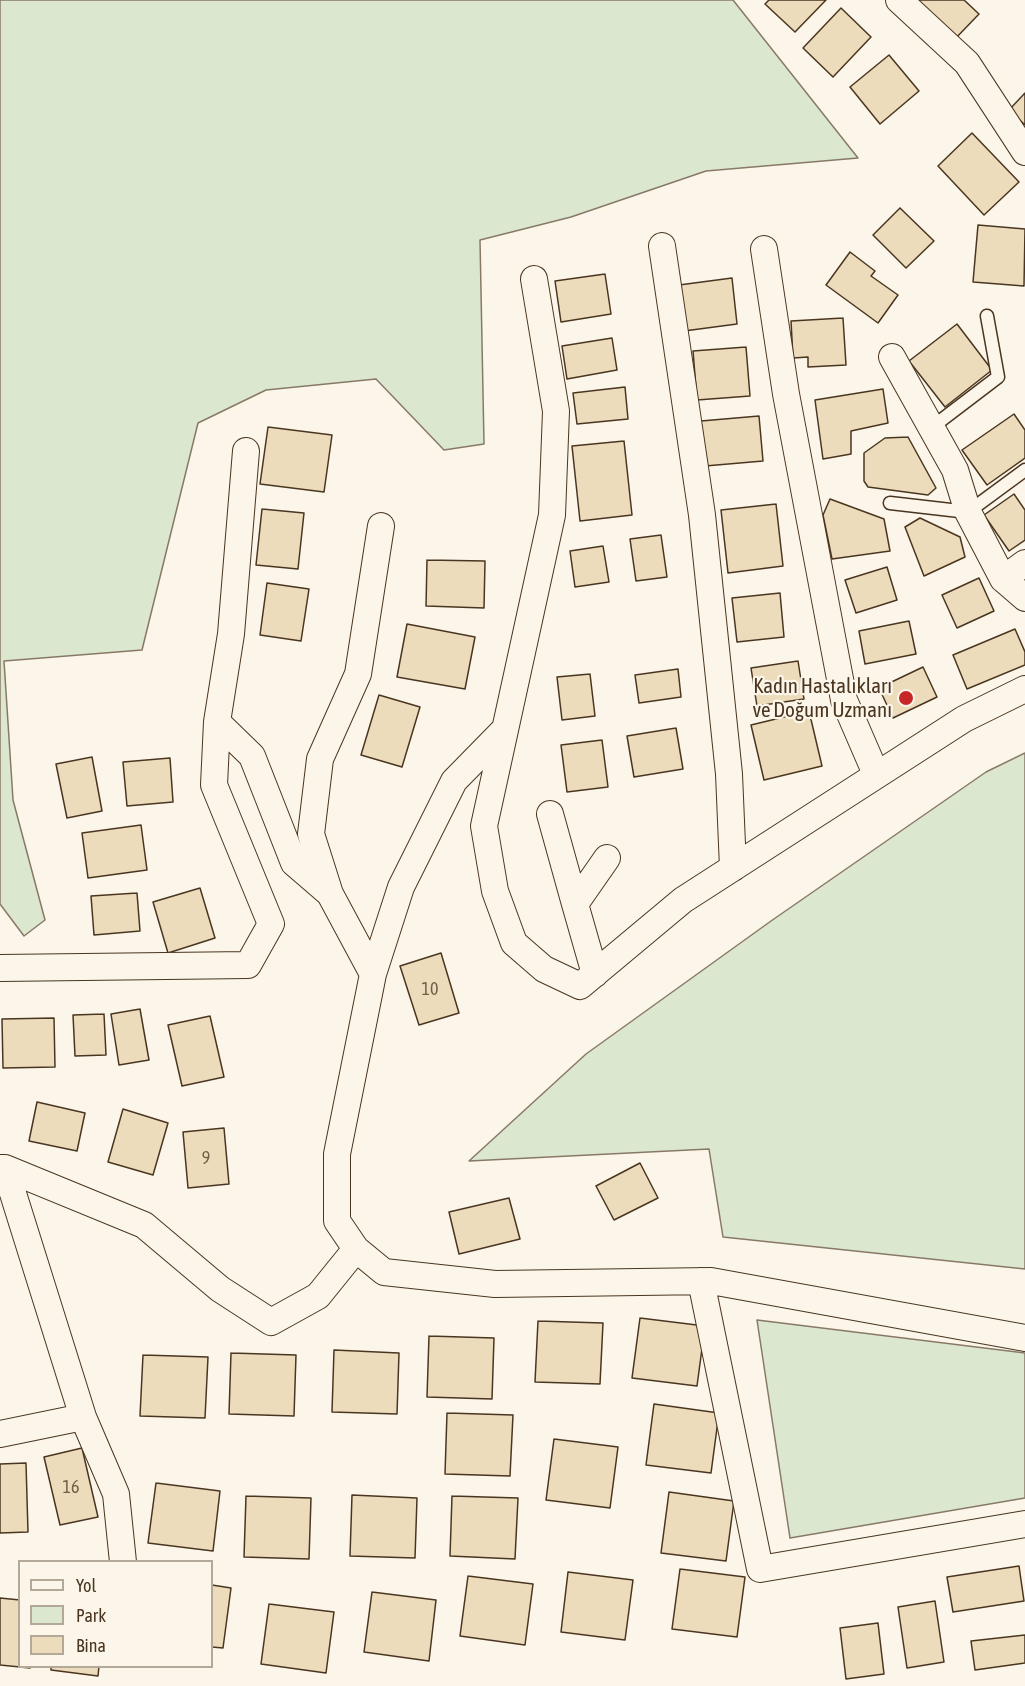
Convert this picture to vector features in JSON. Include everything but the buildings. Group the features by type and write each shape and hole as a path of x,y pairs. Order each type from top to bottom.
{"street":[{"path":"898,0 967,63 1025,152"},
{"path":"662,246 702,515 729,774 733,868"},
{"path":"764,249 786,394 844,700 876,774"},
{"path":"534,279 556,411 552,515 484,826 495,891 514,943 544,969 580,986 683,900 964,719 1025,689"},
{"path":"892,357 955,470 968,512 1003,579 1025,598"},
{"path":"0,968 248,965 271,924 214,785 217,722 231,634 246,451"},
{"path":"374,974 330,894 311,834 320,759 358,674 381,526"},
{"path":"1003,579 1025,563"},
{"path":"217,722 252,756 294,863 330,894"},
{"path":"505,729 453,781 401,887 374,974 337,1154 337,1221 356,1249 384,1272 495,1284 700,1281 1025,1338"},
{"path":"550,814 595,974"},
{"path":"575,904 607,858"},
{"path":"3,1168 144,1225 220,1289 271,1322 318,1296 356,1249"},
{"path":"3,1168 83,1417 116,1494 123,1560"},
{"path":"700,1281 760,1569 1025,1524"},
{"path":"0,1434 83,1417"}],"lane":[{"path":"931,428 998,377 987,316"},
{"path":"890,503 968,512 1025,471"}],"green space":[{"path":"0,0 733,0 858,158 706,171 571,217 480,240 484,444 444,450 376,379 266,390 198,423 142,650 4,661 13,800 45,920 24,936 0,904"},
{"path":"1025,753 1025,1269 723,1237 709,1149 469,1161 586,1054 771,921 986,772"},
{"path":"757,1320 1025,1353 1025,1498 790,1538"}],"place":[{"name":"Kadın Hastalıkları ve Doğum Uzmanı","path":"906,698"}]}
